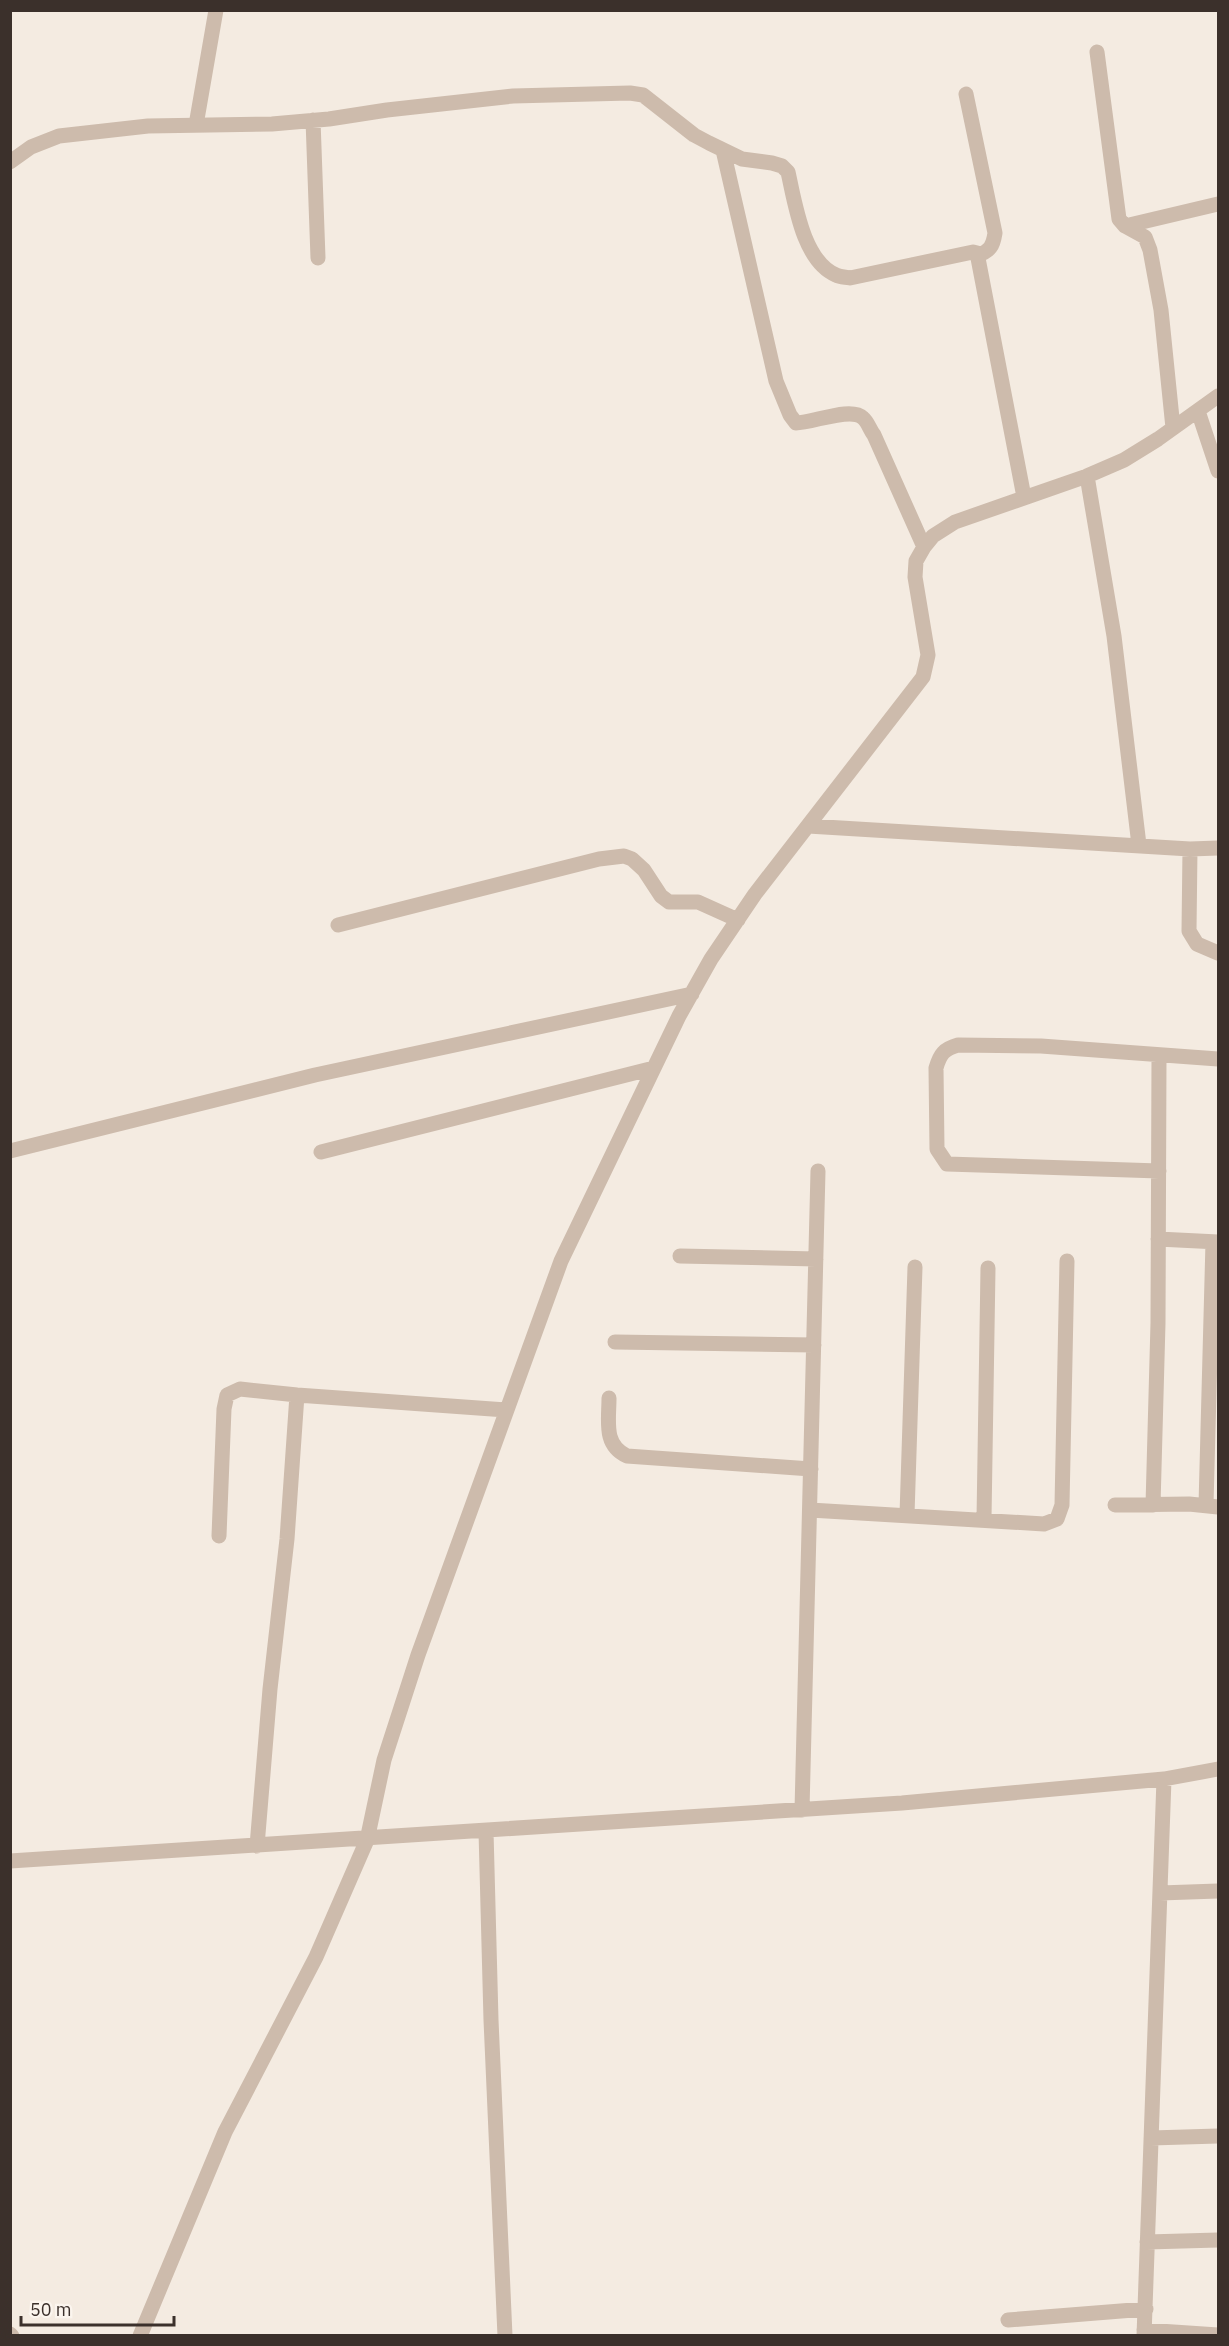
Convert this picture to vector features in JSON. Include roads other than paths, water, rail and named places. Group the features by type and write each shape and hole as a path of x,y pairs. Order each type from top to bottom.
{"street":[{"path":"196,125 216,10"},
{"path":"1097,52 1119,219 1125,226 1144,237 1150,250 1161,310 1173,429"},
{"path":"10,162 31,147 59,136 148,126 314,120 513,96 630,93 643,95 694,135 723,150 742,159 782,166 788,172 804,236 810,250 825,267 836,275 850,278 973,252 978,255 987,252 993,245 994,233 966,94"},
{"path":"314,120 318,258"},
{"path":"723,150 776,381 790,415 796,423 807,423 856,413 864,418 924,547"},
{"path":"1125,226 1218,204"},
{"path":"978,255 1024,496"},
{"path":"140,2336 225,2132 316,1957 367,1840 384,1760 418,1655 561,1261 654,1068 711,959 808,826 923,677 928,655 915,577 916,561 933,536 955,522 1024,496 1087,476 1124,460 1173,429 1218,396"},
{"path":"1197,411 1218,471"},
{"path":"1087,476 1114,636 1139,845"},
{"path":"808,826 1190,849 1218,848"},
{"path":"1190,849 1189,931 1197,944 1218,953"},
{"path":"338,925 599,859 624,856 632,859 644,870 661,896 669,903 698,902 738,920"},
{"path":"10,1150 315,1075 692,994"},
{"path":"1159,1171 947,1164 937,1149 936,1068 939,1057 947,1049 958,1045 1041,1046 1218,1059"},
{"path":"1153,1505 1159,1056"},
{"path":"321,1152 654,1068"},
{"path":"802,1810 819,1171"},
{"path":"1115,1505 1212,1506 1216,1242 1158,1239"},
{"path":"680,1256 816,1259"},
{"path":"810,1510 1044,1524 1057,1519 1062,1505 1067,1261"},
{"path":"907,1515 915,1268"},
{"path":"984,1519 988,1268"},
{"path":"615,1342 814,1345"},
{"path":"219,1536 224,1409 227,1395 240,1389 506,1410"},
{"path":"257,1846 270,1689 287,1539 297,1395"},
{"path":"609,1398 611,1443 618,1452 627,1456 811,1469"},
{"path":"10,1861 367,1840 902,1803 1164,1779 1218,1769"},
{"path":"1164,1779 1144,2333 1218,2336"},
{"path":"486,1831 491,2020 505,2336"},
{"path":"1160,1893 1218,1891"},
{"path":"1151,2138 1218,2136"},
{"path":"1147,2242 1218,2240"},
{"path":"1008,2320 1146,2309"}]}
